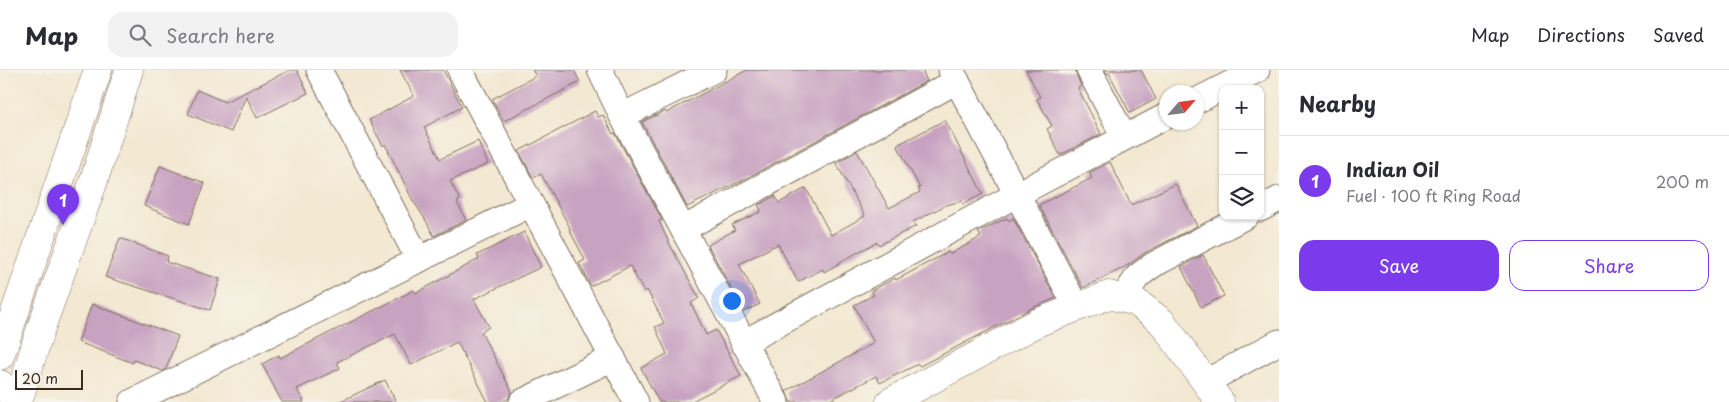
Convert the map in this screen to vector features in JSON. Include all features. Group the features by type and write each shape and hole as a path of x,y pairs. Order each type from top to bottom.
{"main road":[{"path":"0,356 98,70"},
{"path":"12,396 40,331 93,183 129,70"},
{"path":"890,402 1039,322 1110,295 1136,302 1162,322 1213,392"}],"street":[{"path":"319,70 419,260"},
{"path":"460,70 636,402"},
{"path":"600,70 622,116 776,402"},
{"path":"622,116 714,70"},
{"path":"1089,70 1124,137"},
{"path":"1204,97 1257,70"},
{"path":"682,229 954,75 1076,308"},
{"path":"743,343 1159,120"},
{"path":"1264,207 1279,199"},
{"path":"132,402 531,204"},
{"path":"1123,298 1138,276 1153,265 1238,220"},
{"path":"1213,392 1279,342"},
{"path":"522,402 613,358"}],"building":[{"path":"290,70 297,70 308,93 257,118 246,96 231,132 188,114 197,90 225,102"},
{"path":"400,70 443,70 462,107 424,127 440,159 478,141 488,164 450,181 460,200 457,202 466,220 434,236 412,199 385,144 383,146 369,120 414,96"},
{"path":"532,70 574,70 580,82 504,121 492,99 536,76"},
{"path":"747,70 922,70 927,81 743,180 687,207 642,122 665,111 666,113"},
{"path":"1026,70 1075,70 1081,86 1078,88 1101,134 1060,155 1047,129 1052,126 1037,99 1040,97"},
{"path":"1105,70 1141,70 1156,99 1130,113 1109,73 1107,74"},
{"path":"595,111 598,117 603,115 613,134 615,133 662,220 659,221 669,243 699,298 691,303 706,335 716,330 741,376 690,402 659,402 641,368 667,354 655,327 664,323 647,290 644,292 630,266 591,286 579,263 585,260 570,228 541,174 533,178 519,151"},
{"path":"945,120 983,194 963,204 962,201 946,205 913,222 916,226 879,245 877,242 824,272 823,269 798,282 778,244 739,264 760,304 744,312 708,245 735,230 732,225 760,212 761,210 758,205 775,196 779,203 806,188 831,235 865,216 836,163 857,151 889,208 920,192 918,188 920,188 897,145"},
{"path":"1110,162 1131,205 1176,184 1197,226 1146,252 1125,267 1083,288 1039,205 1092,178 1089,173"},
{"path":"160,166 205,183 189,224 144,206"},
{"path":"1007,218 1009,221 1013,218 1056,298 1032,308 920,366 918,364 880,383 876,376 826,402 790,402 786,391 874,343 854,305 874,295 871,291 948,252 950,254 981,237 978,232"},
{"path":"524,232 541,267 474,299 489,327 481,332 512,392 508,399 502,402 488,402 457,342 411,365 395,334 337,362 340,368 297,389 304,402 282,402 262,364 279,355 280,358 414,290 416,293 479,259 477,255"},
{"path":"120,238 168,256 166,262 220,279 210,310 105,277"},
{"path":"1203,255 1224,296 1201,307 1181,267"},
{"path":"92,304 178,336 166,369 163,371 134,360 133,363 78,342"},
{"path":"385,380 396,402 339,402"}],"place":[{"name":"Indian Oil","path":"63,225"}]}
